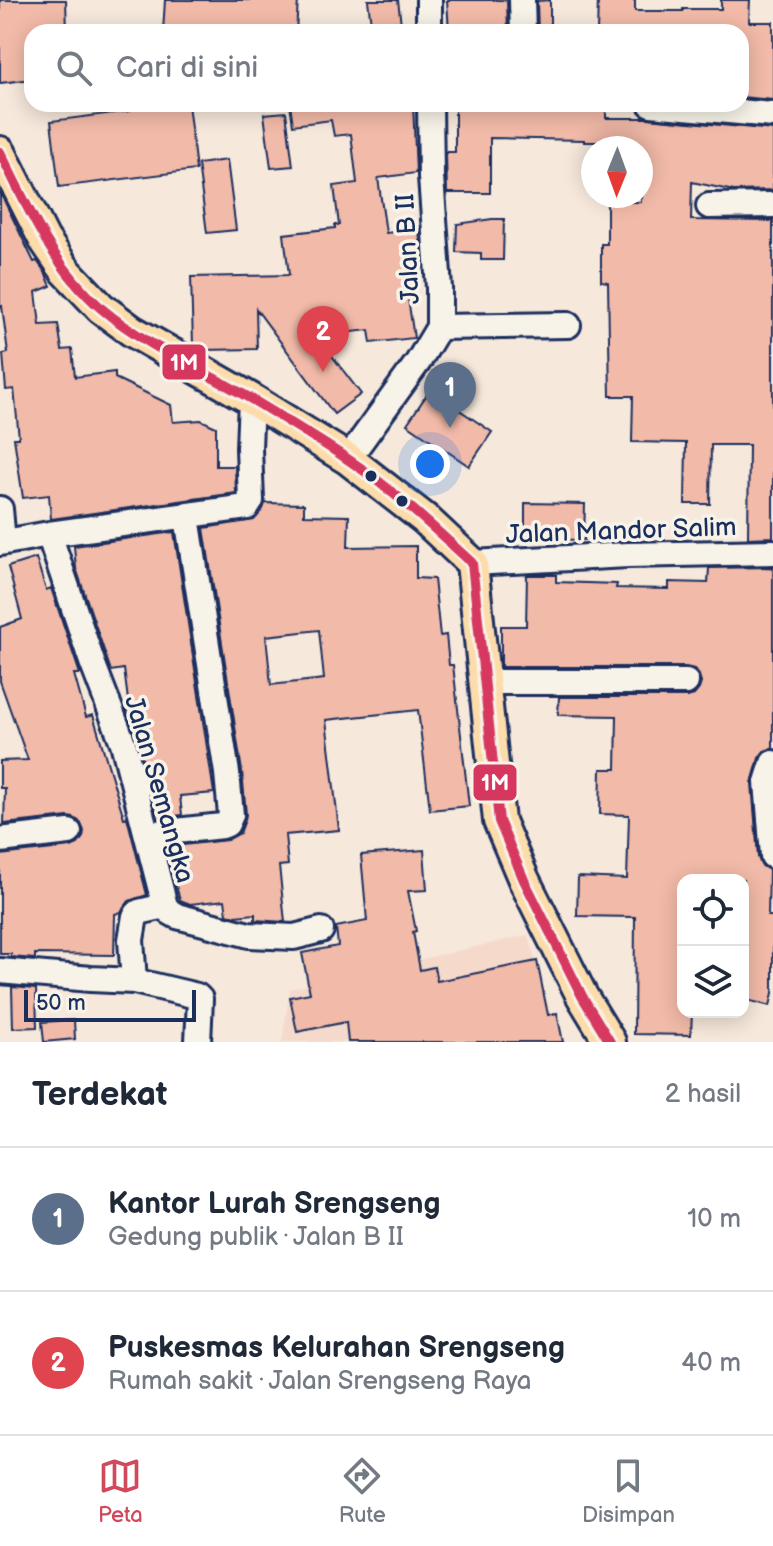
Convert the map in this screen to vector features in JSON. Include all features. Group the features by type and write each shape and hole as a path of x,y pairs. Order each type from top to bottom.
{"main road":[{"path":"0,152 44,239 66,271 93,300 132,331 348,459 425,519 472,563 499,821 524,880 582,996 610,1042"}],"street":[{"path":"429,0 429,24"},
{"path":"522,0 523,24"},
{"name":"Jalan B II","path":"348,459 418,362 439,327 430,112"},
{"path":"740,112 773,115"},
{"path":"709,206 773,205"},
{"path":"439,327 568,325"},
{"path":"0,509 2,543 247,507 251,501 251,399"},
{"path":"148,834 222,826 227,824 231,815 187,517"},
{"name":"Jalan Semangka","path":"49,534 123,743 165,906 177,916 249,935 294,937 321,930"},
{"name":"Jalan Mandor Salim","path":"472,563 773,552"},
{"path":"484,682 686,682"},
{"path":"773,763 767,782 773,856"},
{"path":"0,840 69,832"},
{"path":"134,981 131,940 135,916 139,912 165,906"},
{"path":"0,971 134,981 199,998 198,1042"}],"shaded area":[{"path":"528,935 559,1042 282,1042 290,989"}],"building":[{"path":"0,0 66,0 67,24 24,24 24,80 0,83"},
{"path":"165,0 298,0 296,24 164,24"},
{"path":"368,0 398,0 401,24 371,24"},
{"path":"447,0 507,0 508,24 448,24"},
{"path":"550,0 550,24 538,24 537,1"},
{"path":"598,0 635,0 635,11 683,11 721,9 721,0 750,0 749,22 773,22 773,100 749,98 749,24 597,24"},
{"path":"122,112 189,112 196,170 59,187 51,121"},
{"path":"286,112 293,166 271,168 264,114"},
{"path":"291,112 413,112 416,173 378,178 386,233 419,229 421,252 407,254 411,284 406,285 414,338 371,343 369,330 317,336 361,394 334,414 256,309 257,349 202,350 193,345 191,277 289,275 284,234 339,225 334,186 357,183 351,134 334,136 331,120 293,125"},
{"path":"455,112 606,112 606,118 648,118 773,130 773,190 734,191 692,182 691,220 773,221 773,537 748,538 749,445 711,445 710,504 685,504 686,443 632,442 633,396 610,396 608,282 601,281 601,244 607,244 607,208 653,208 653,136 581,136 581,140 490,138 490,193 447,193 446,152 455,152"},
{"path":"227,160 236,230 207,233 198,164"},
{"path":"0,192 34,262 37,261 45,272 51,286 36,292 40,325 58,324 62,350 72,349 75,377 115,372 115,378 171,405 173,422 201,420 216,427 216,466 235,466 236,493 51,519 49,495 23,498 14,438 19,438 14,389 6,390 3,354 8,353 0,307"},
{"path":"504,219 503,260 481,260 481,253 456,252 457,224"},
{"path":"430,390 492,432 469,466 407,424"},
{"path":"265,503 304,504 304,515 349,516 348,547 416,546 416,578 434,579 440,636 446,635 449,665 453,665 469,806 430,810 418,710 326,720 339,830 285,835 288,865 279,866 285,922 255,920 255,914 227,914 225,900 190,904 180,900 165,847 227,840 240,833 245,820 242,771 204,528 254,520","holes":["319,630 324,679 271,685 266,636"]},
{"path":"525,503 585,504 584,540 525,539"},
{"path":"174,532 214,793 180,796 182,815 158,818 126,709 129,708 124,669 111,671 76,568 74,546"},
{"path":"36,558 46,590 51,588 80,674 74,674 86,717 93,715 124,818 127,817 147,895 129,901 121,912 115,914 114,955 35,954 35,959 0,954 0,855 71,847 78,844 84,831 80,822 68,817 4,824 5,788 0,788 0,761 28,760 0,681 0,627 22,619 8,567"},
{"path":"773,567 773,748 764,751 759,758 752,783 758,857 761,865 769,870 768,916 773,916 773,993 770,1006 749,1001 749,874 677,874 677,1018 692,1018 691,1035 634,1034 635,917 577,916 578,877 627,879 629,815 600,814 601,769 616,769 617,716 558,715 559,697 687,697 699,689 699,675 694,669 686,667 501,667 501,626 526,626 527,575 556,575 556,582 617,584 616,588 669,589 669,582 708,583 709,568"},
{"path":"424,850 427,890 408,891 420,970 434,967 437,981 537,961 548,1015 557,1013 563,1042 348,1042 346,1022 297,1032 290,997 310,993 302,953 338,946 336,927 367,921 361,855"},
{"path":"12,987 36,989 37,1027 13,1028"},
{"path":"74,1020 75,1039 44,1042 42,1022"}],"transit line":[{"name":"1M","path":"0,152 56,256 69,275 102,309 156,346 253,400 346,458 395,495 472,563 499,821 524,880 582,996 610,1042"}],"place":[{"name":"Puskesmas Kelurahan Srengseng","path":"323,372"},
{"name":"Kantor Lurah Srengseng","path":"450,428"}]}
